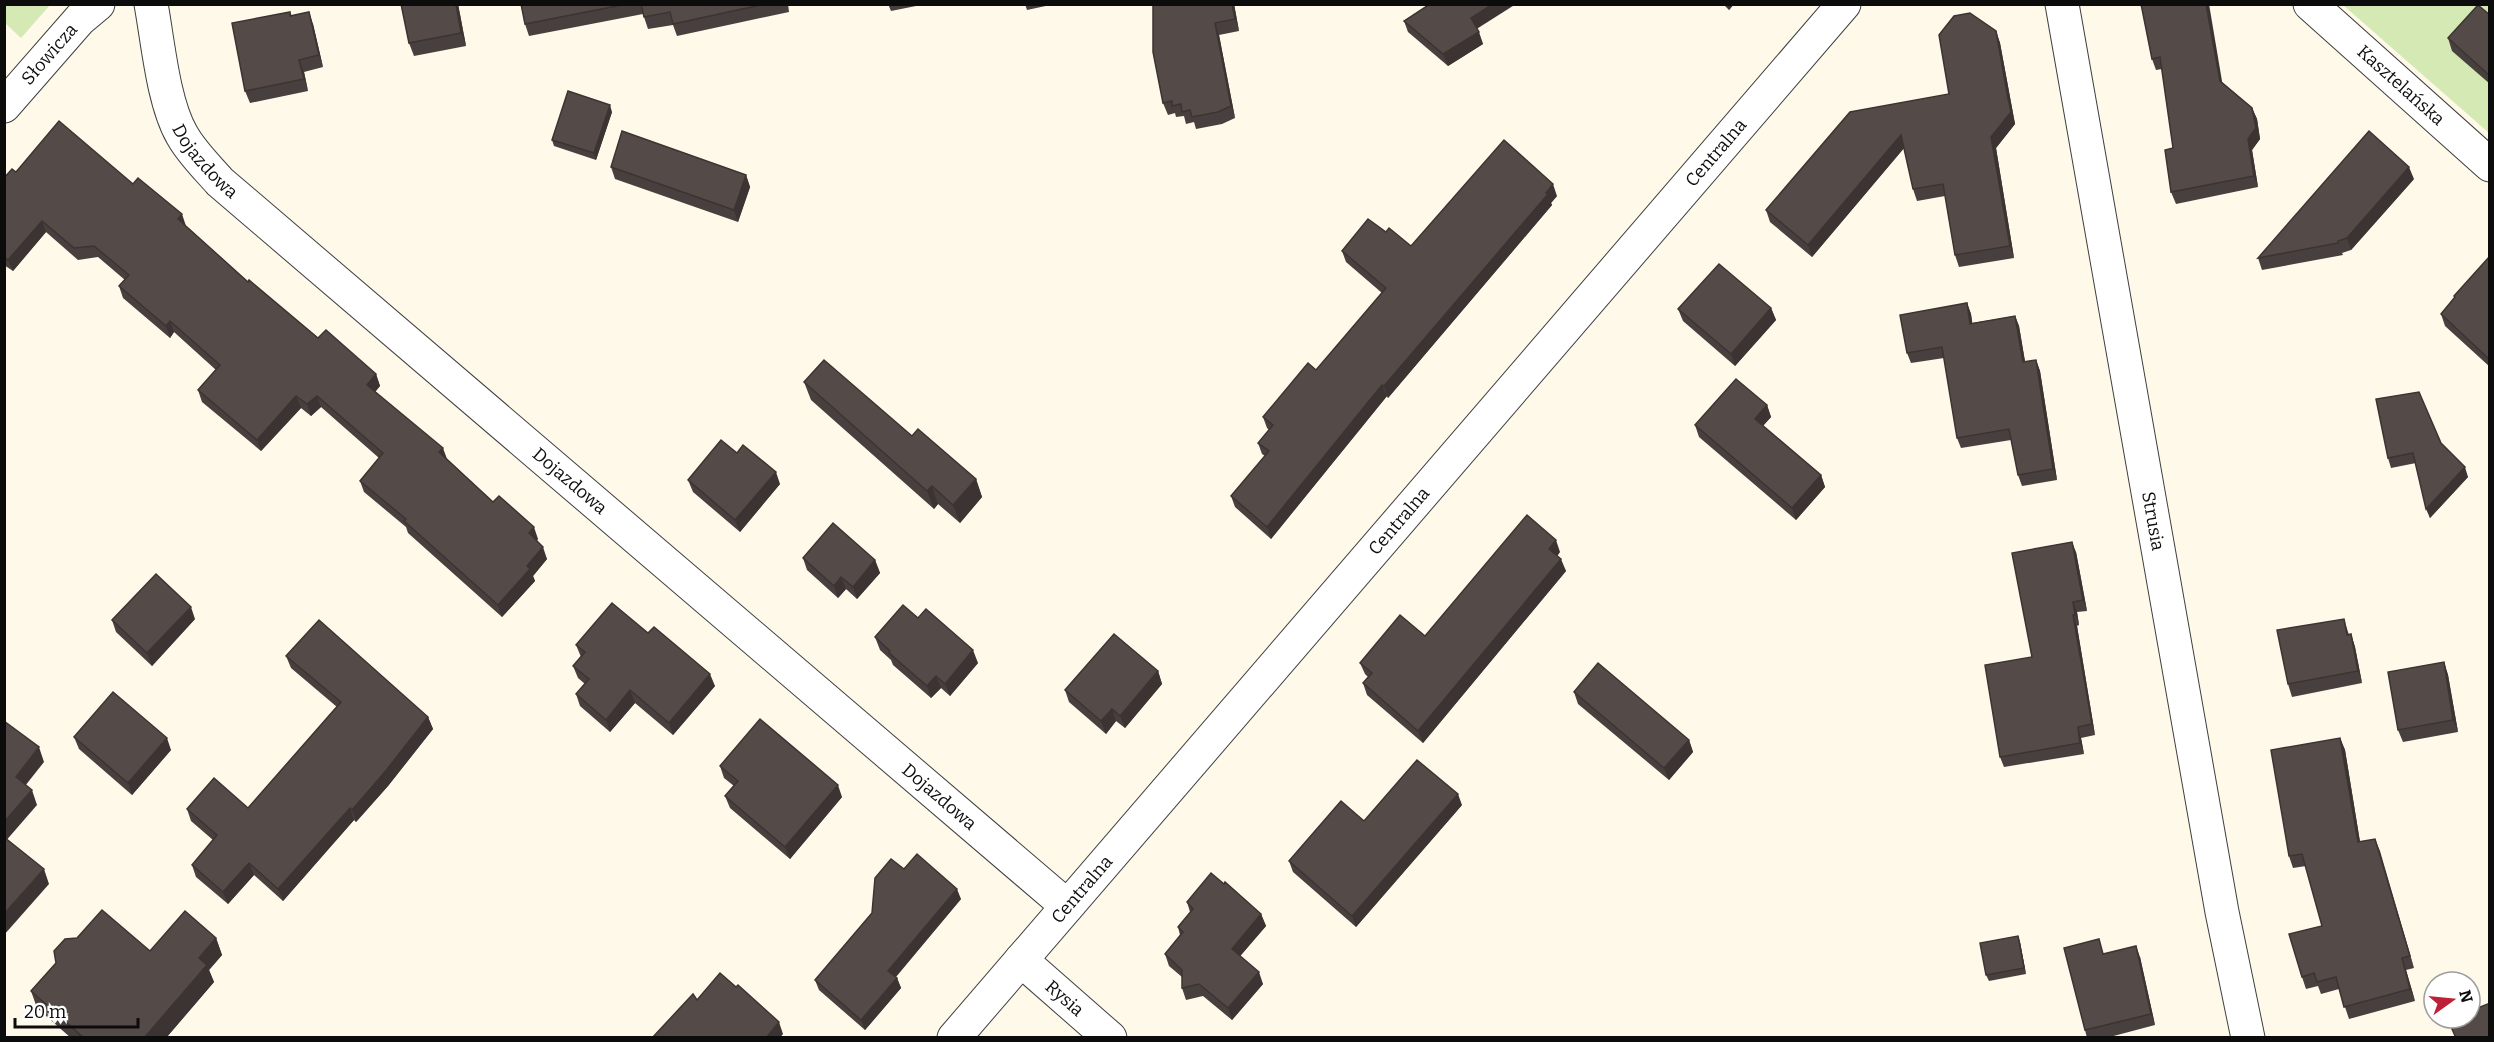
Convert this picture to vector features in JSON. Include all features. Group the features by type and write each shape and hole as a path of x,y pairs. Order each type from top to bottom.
{"street":[{"name":"Słowicza","path":"4,106 80,19 98,4"},
{"name":"Dojazdowa","path":"151,4 168,97 181,134 197,157 220,182 1067,906"},
{"name":"Centralna","path":"954,1038 1844,4"},
{"name":"Strusia","path":"2062,4 2222,912 2248,1038"},
{"name":"Kasztelańska","path":"2310,4 2490,165"},
{"name":"Rysia","path":"1021,960 1110,1038"}],"green space":[{"path":"5,4 50,5 21,38 5,23"},
{"path":"2343,5 2489,5 2489,133"}],"building":[{"path":"401,4 456,4 461,33 409,43"},
{"path":"521,4 627,4 525,24"},
{"path":"641,4 765,4 673,24 670,12 644,17"},
{"path":"1153,4 1232,4 1235,19 1215,23 1231,106 1218,112 1192,117 1190,110 1182,112 1181,104 1172,106 1172,101 1163,103 1153,52"},
{"path":"1430,4 1493,4 1471,18 1479,32 1443,54 1404,21"},
{"path":"2141,4 2206,4 2220,81 2252,108 2256,128 2248,139 2254,176 2171,192 2165,150 2173,148 2160,57 2152,59"},
{"path":"2478,5 2490,15 2490,76 2448,38"},
{"path":"290,12 290,16 309,12 319,55 299,60 304,79 245,91 232,23"},
{"path":"1970,13 1996,31 2011,112 1991,137 2010,246 1955,255 1943,184 1913,189 1901,135 1808,245 1766,210 1850,112 1949,94 1939,35 1954,16"},
{"path":"568,91 610,105 594,153 552,140"},
{"path":"59,121 133,184 138,178 182,214 178,219 248,282 249,280 318,338 326,330 376,374 367,385 443,448 439,452 493,502 499,496 534,527 529,533 543,547 527,566 530,569 498,605 404,521 406,519 360,481 383,453 317,396 307,404 296,396 257,440 198,390 220,365 170,321 166,326 119,286 129,275 94,246 74,248 42,221 8,260 4,257 4,178 12,169 16,172"},
{"path":"622,131 746,175 734,210 611,167"},
{"path":"2369,131 2409,167 2347,238 2338,243 2258,258"},
{"path":"1504,140 1553,184 1546,193 1548,194 1384,386 1382,385 1267,527 1231,496 1269,451 1258,443 1273,425 1263,417 1308,363 1316,370 1386,288 1342,251 1368,219 1386,232 1389,228 1411,246"},
{"path":"2490,256 2490,360 2441,314"},
{"path":"1719,264 1771,308 1731,354 1678,309"},
{"path":"1967,303 1970,324 2015,316 2023,362 2036,360 2053,469 2018,475 2009,429 1957,438 1942,347 1907,353 1900,315"},
{"path":"824,360 912,436 918,429 976,479 953,505 932,486 927,491 804,382"},
{"path":"1736,379 1767,405 1755,419 1821,475 1792,508 1695,425"},
{"path":"2419,392 2441,443 2465,467 2426,509 2413,453 2388,458 2376,399"},
{"path":"721,440 737,453 743,445 776,472 735,520 688,480"},
{"path":"1527,515 1556,540 1549,549 1561,559 1418,731 1363,683 1372,673 1360,663 1400,615 1425,636"},
{"path":"833,523 875,560 853,587 841,577 834,586 803,558"},
{"path":"2072,542 2083,600 2073,602 2075,615 2073,615 2092,724 2078,727 2080,743 2000,757 1985,665 2032,657 2012,553"},
{"path":"156,574 191,607 147,653 112,620"},
{"path":"612,603 648,633 654,627 710,674 669,723 630,690 606,720 576,694 589,679 573,666 585,652 576,645"},
{"path":"903,605 918,618 926,609 973,650 945,684 936,676 927,686 889,653 890,651 875,637"},
{"path":"2344,619 2347,635 2351,634 2358,671 2288,684 2277,630"},
{"path":"319,620 428,717 352,810 350,808 278,889 249,863 223,892 192,865 217,835 187,809 214,778 248,808 341,702 286,656"},
{"path":"1114,634 1158,671 1120,716 1112,709 1101,721 1065,690"},
{"path":"2444,662 2453,720 2398,730 2388,672"},
{"path":"1598,663 1689,740 1664,768 1574,692"},
{"path":"113,692 167,738 128,783 74,737"},
{"path":"760,719 838,785 785,847 725,796 738,781 720,766"},
{"path":"4,721 39,747 16,777 32,790 4,822"},
{"path":"2340,738 2358,842 2375,839 2410,956 2402,958 2410,989 2344,1007 2336,977 2317,982 2314,973 2302,977 2289,934 2322,926 2302,854 2289,856 2271,750"},
{"path":"1417,760 1458,794 1352,916 1289,861 1341,801 1364,821"},
{"path":"4,837 44,869 4,914"},
{"path":"917,854 957,889 888,971 897,978 861,1020 815,980 872,913 875,878 891,859 904,869"},
{"path":"1211,873 1224,884 1225,882 1261,914 1232,949 1259,972 1228,1008 1199,984 1182,988 1182,970 1165,954 1183,932 1178,927 1193,909 1187,902"},
{"path":"102,910 150,951 185,911 216,938 199,958 207,965 144,1038 84,1038 31,991 56,963 54,951 65,939 77,938"},
{"path":"2018,936 2024,968 1986,975 1980,943"},
{"path":"2099,939 2103,954 2136,946 2151,1014 2085,1030 2064,948"},
{"path":"720,973 736,987 738,985 779,1022 766,1038 652,1038 693,994 697,1000"},
{"path":"2490,1003 2490,1038 2456,1038 2452,1030 2482,1030 2482,1006"}]}
